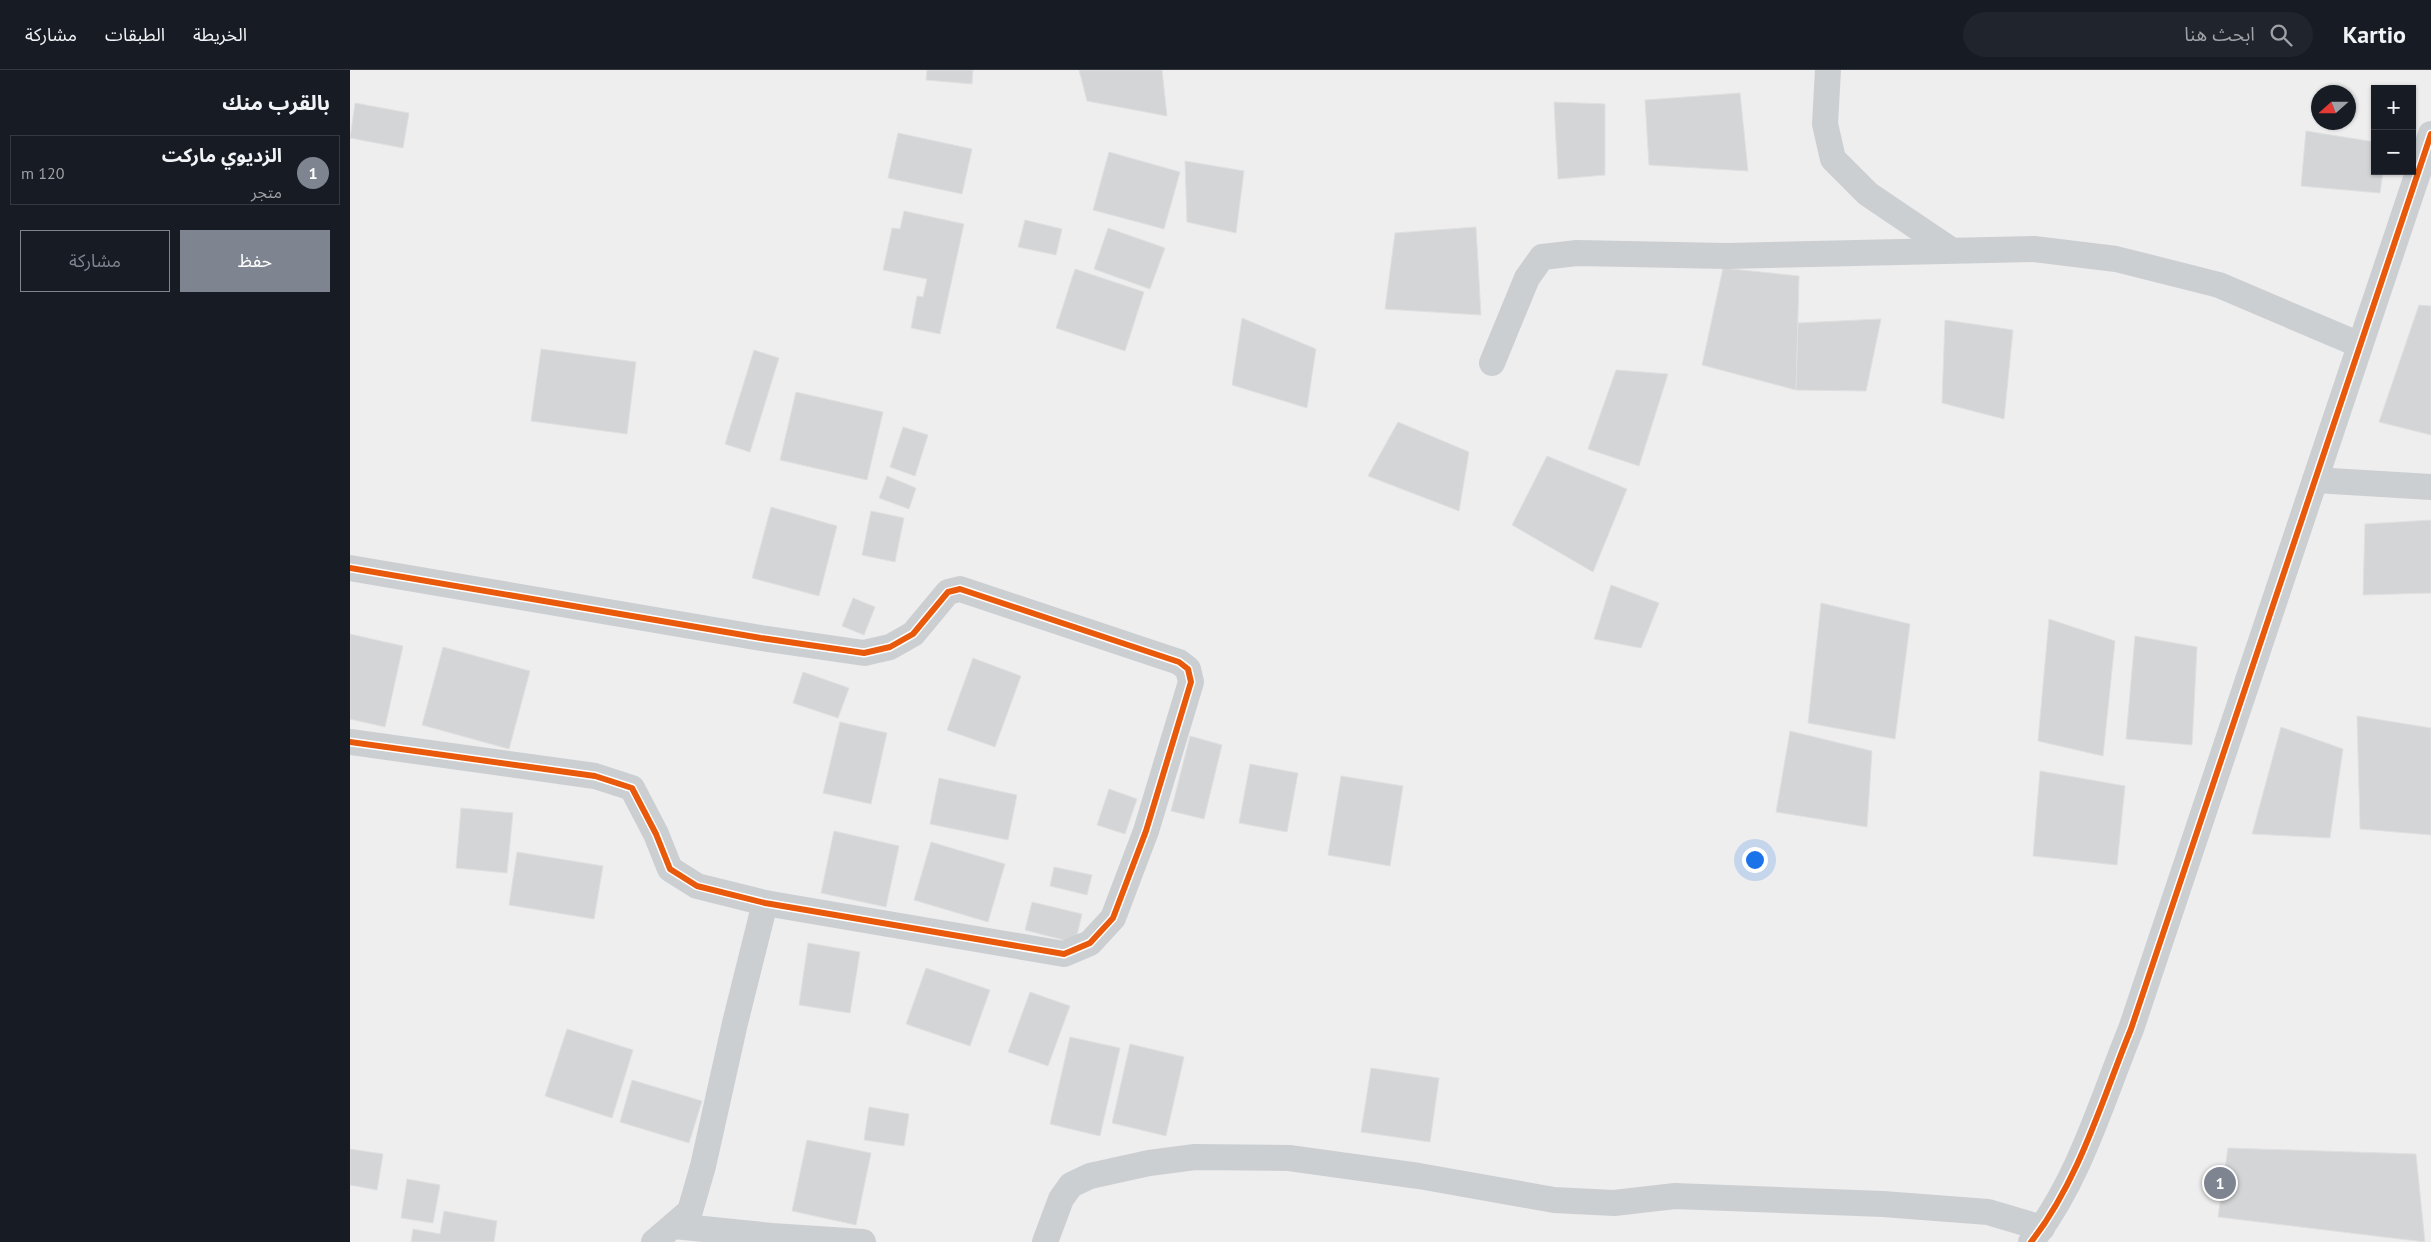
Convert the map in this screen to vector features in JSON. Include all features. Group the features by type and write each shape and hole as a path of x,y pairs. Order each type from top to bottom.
{"street":[{"path":"1828,70 1825,124 1833,159 1868,194 1952,250"},
{"path":"1045,1242 1061,1199 1070,1184 1090,1176 1150,1163 1195,1156 1289,1158 1419,1176 1554,1200 1614,1203 1675,1196 1883,1204 1988,1212 2037,1235 2075,1168 2131,1029 2431,134"},
{"path":"1492,363 1527,278 1542,257 1577,253 1727,256 2034,249 2116,259 2219,284 2360,345"},
{"path":"2315,480 2431,487"},
{"path":"350,568 723,632 864,653 890,647 914,634 948,592 960,589 1179,662 1188,669 1191,682 1146,831 1113,918 1090,943 1064,954 765,903 697,886 670,869 656,834 632,788 595,776 350,742"},
{"path":"654,1242 690,1211 703,1166 735,1023 765,903"},
{"path":"674,1226 772,1236 863,1242"}],"building":[{"path":"927,70 973,70 972,84 926,80"},
{"path":"1079,70 1162,70 1167,116 1087,101"},
{"path":"1740,93 1748,171 1649,165 1645,100"},
{"path":"1554,102 1605,104 1605,175 1558,179"},
{"path":"355,103 409,113 403,148 350,138"},
{"path":"2306,131 2371,141 2371,175 2382,175 2380,193 2301,186"},
{"path":"898,133 972,149 962,194 888,178"},
{"path":"1109,152 1180,172 1164,229 1093,210"},
{"path":"1185,161 1244,171 1236,233 1187,222"},
{"path":"904,211 964,224 940,334 911,328 917,296 923,297 927,279 883,270 892,228 900,229"},
{"path":"1025,220 1062,229 1056,255 1018,247"},
{"path":"1476,227 1481,315 1385,309 1395,233"},
{"path":"1108,228 1165,248 1150,289 1094,269"},
{"path":"1723,268 1799,276 1796,390 1702,365"},
{"path":"1075,269 1144,292 1125,351 1056,328"},
{"path":"2419,305 2431,306 2431,435 2379,422"},
{"path":"1242,318 1316,349 1307,408 1232,385"},
{"path":"1881,319 1866,391 1796,390 1798,323"},
{"path":"1945,320 2013,330 2004,419 1942,403"},
{"path":"541,349 636,362 627,434 531,421"},
{"path":"754,350 779,358 750,452 725,444"},
{"path":"1616,370 1668,374 1639,466 1588,449"},
{"path":"796,392 883,412 867,480 780,460"},
{"path":"1398,422 1469,452 1459,511 1368,476"},
{"path":"903,427 928,435 915,476 890,467"},
{"path":"1547,456 1627,489 1593,572 1512,525"},
{"path":"887,476 916,488 909,509 879,498"},
{"path":"771,507 837,526 819,596 752,578"},
{"path":"871,511 904,518 895,562 862,555"},
{"path":"2431,520 2431,593 2363,595 2365,524"},
{"path":"1611,585 1659,603 1641,648 1594,639"},
{"path":"853,598 875,607 864,635 842,626"},
{"path":"1821,603 1910,624 1895,739 1808,723"},
{"path":"2049,619 2115,641 2103,756 2038,741"},
{"path":"350,634 403,646 385,727 350,719"},
{"path":"2135,636 2197,647 2192,745 2126,739"},
{"path":"443,647 530,671 509,749 422,725"},
{"path":"973,658 1021,676 995,747 947,730"},
{"path":"803,672 849,688 838,718 793,703"},
{"path":"2357,716 2431,728 2431,835 2360,829"},
{"path":"840,722 887,733 871,804 823,793"},
{"path":"2281,727 2343,749 2330,838 2252,834"},
{"path":"1790,731 1872,751 1867,827 1776,812"},
{"path":"1190,736 1222,745 1204,819 1171,811"},
{"path":"1250,764 1298,773 1287,832 1239,823"},
{"path":"2040,771 2125,786 2117,865 2033,856"},
{"path":"1341,776 1403,786 1390,866 1328,855"},
{"path":"939,778 1017,795 1008,840 930,824"},
{"path":"1109,789 1137,799 1125,834 1097,825"},
{"path":"461,808 513,813 507,873 456,868"},
{"path":"834,831 899,846 886,907 821,893"},
{"path":"931,842 1005,864 988,922 914,900"},
{"path":"517,852 603,866 594,919 509,905"},
{"path":"1054,867 1092,875 1087,895 1050,886"},
{"path":"1032,902 1082,914 1075,943 1025,930"},
{"path":"808,943 860,952 850,1013 799,1005"},
{"path":"926,968 990,990 970,1046 906,1024"},
{"path":"1030,992 1070,1006 1048,1066 1008,1052"},
{"path":"567,1029 633,1050 612,1118 545,1096"},
{"path":"1070,1037 1120,1048 1100,1136 1050,1124"},
{"path":"1130,1044 1184,1057 1166,1136 1112,1123"},
{"path":"1371,1068 1439,1078 1430,1142 1361,1132"},
{"path":"632,1080 702,1101 689,1143 620,1122"},
{"path":"869,1107 909,1114 904,1146 864,1140"},
{"path":"807,1140 871,1153 856,1225 792,1211"},
{"path":"2228,1148 2416,1154 2425,1242 2218,1217"},
{"path":"350,1149 383,1154 377,1190 350,1185"},
{"path":"407,1179 440,1185 433,1223 401,1218"},
{"path":"444,1211 497,1221 494,1242 411,1242 413,1229 440,1234"}],"cycle path":[{"path":"2031,1242 2048,1218 2076,1167 2131,1029 2431,134"},
{"path":"350,568 761,638 864,653 890,647 913,634 948,592 960,589 1179,662 1188,669 1191,682 1146,831 1113,918 1090,943 1064,954 765,903 697,886 670,869 656,834 632,788 595,776 350,742"}],"place":[{"name":"الزديوي ماركت","path":"2220,1183"}]}
